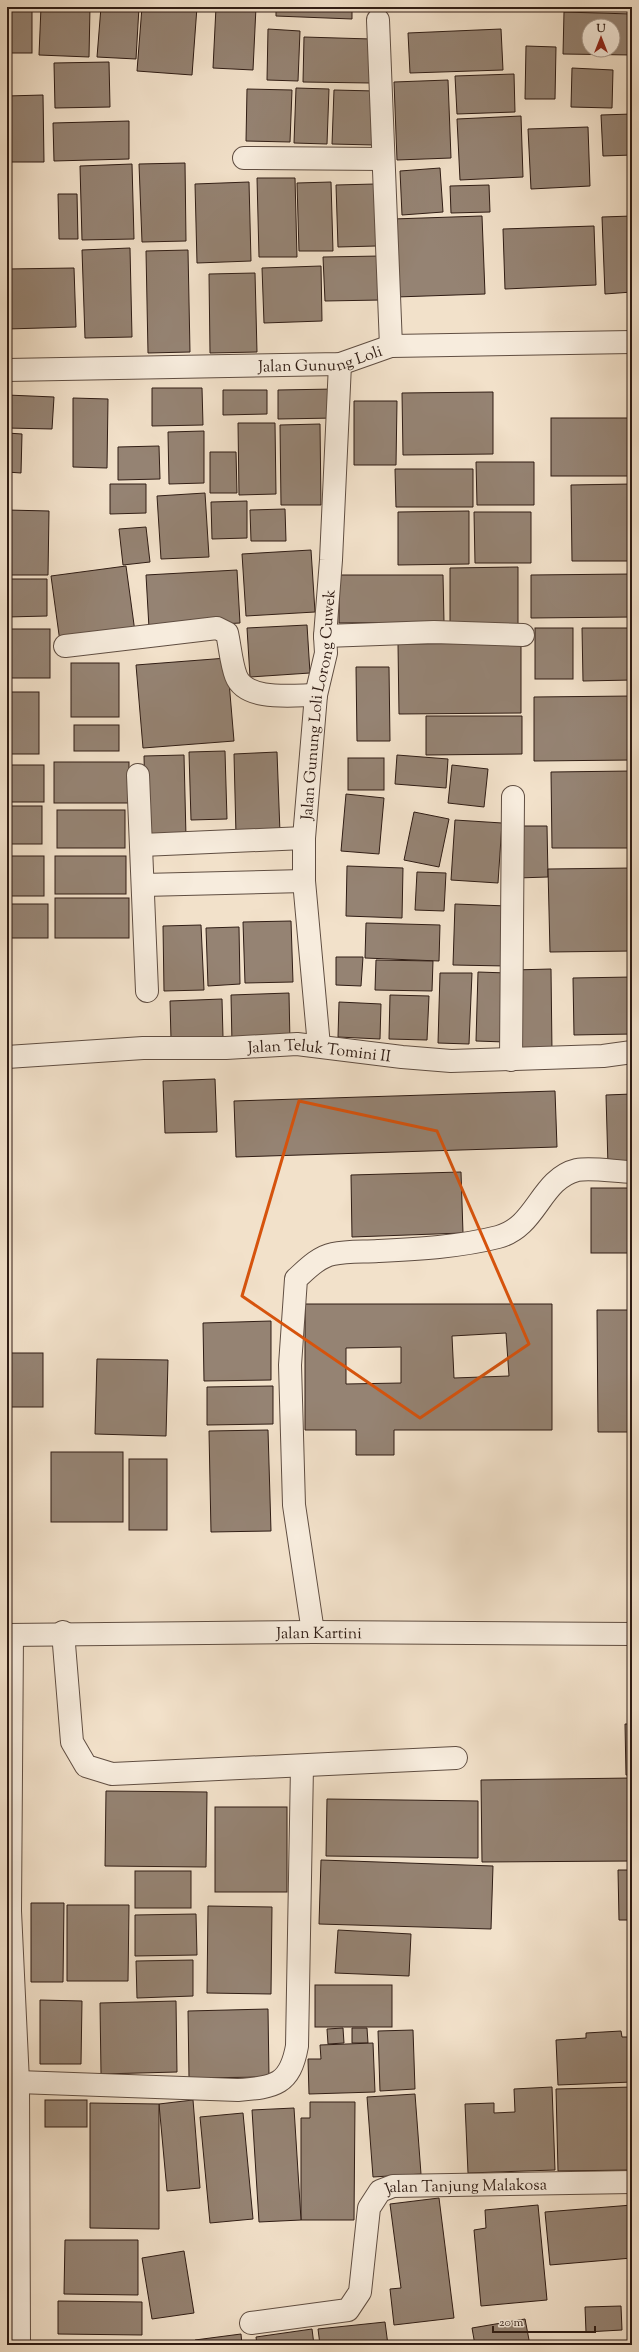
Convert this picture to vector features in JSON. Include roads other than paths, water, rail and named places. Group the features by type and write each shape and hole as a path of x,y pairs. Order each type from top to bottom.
{"street":[{"path":"378,20 391,346"},
{"path":"244,158 383,159"},
{"name":"Jalan Gunung Loli","path":"7,370 340,364 391,346 632,342"},
{"name":"Jalan Gunung Loli Lorong Cuwek","path":"319,1046 304,881 304,838 316,696 326,653 324,636 331,560 340,364"},
{"path":"65,646 217,628 227,633 236,677 247,688 261,695 316,696"},
{"path":"324,636 434,632 523,635"},
{"path":"138,775 147,991"},
{"path":"511,1060 513,797"},
{"path":"142,845 304,838"},
{"path":"143,884 304,881"},
{"name":"Jalan Teluk Tomini II","path":"7,1057 143,1048 226,1048 297,1044 402,1057 451,1061 603,1056 632,1052"},
{"path":"313,1632 294,1505 290,1365 296,1279 314,1263 332,1254 424,1249 481,1241 501,1236 520,1225 535,1211 556,1180 578,1170 632,1172"},
{"path":"63,1632 72,1742 86,1766 112,1774 456,1758"},
{"name":"Jalan Kartini","path":"10,1635 63,1632 632,1634"},
{"path":"10,1635 9,1911 18,2082 19,2345"},
{"path":"18,2082 238,2090 273,2084 287,2077 294,2064 297,2046 302,1766"},
{"name":"Jalan Tanjung Malakosa","path":"251,2323 348,2310 360,2292 369,2208 380,2191 393,2186 632,2182"}]}
